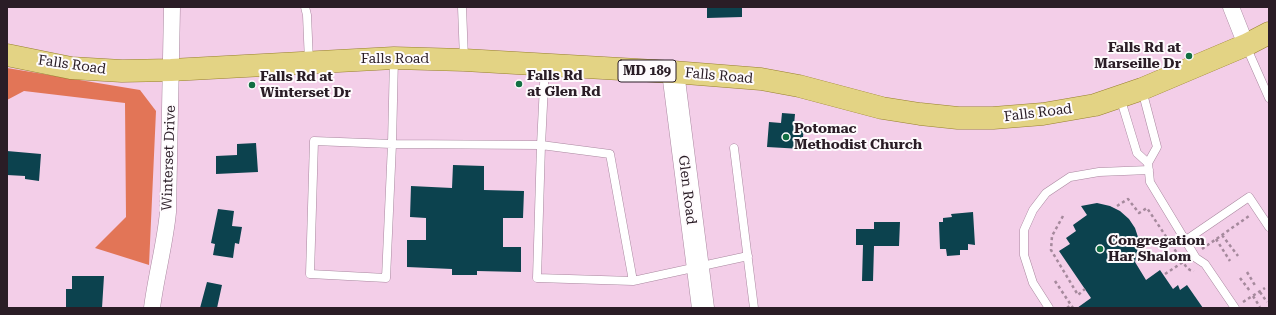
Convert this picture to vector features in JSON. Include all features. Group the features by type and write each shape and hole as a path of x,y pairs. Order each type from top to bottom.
{"main road":[{"name":"Falls Road","path":"7,55 71,68 122,71 171,70 394,58 464,60 672,72 761,79 799,86 882,108 920,114 958,118 993,118 1043,114 1095,106 1142,89 1246,45 1269,33"},
{"name":"Glen Road","path":"672,72 703,308"}],"street":[{"name":"Winterset Drive","path":"152,308 166,235 168,212 172,7"},
{"path":"1231,7 1246,45"}],"lane":[{"path":"305,7 307,15 309,62"},
{"path":"462,7 464,60"},
{"path":"1246,45 1269,98"},
{"path":"394,58 392,144 386,278 310,274 314,141 392,144 541,145 610,154 633,281"},
{"path":"546,65 541,145 537,278 633,281 748,256"},
{"path":"1142,89 1157,147 1148,167"},
{"path":"1119,97 1137,153 1148,167 1150,182 1196,258 1204,264 1234,308"},
{"path":"734,148 754,308"},
{"path":"1049,308 1033,283 1024,255 1024,230 1033,210 1046,193 1070,177 1099,172 1148,167"},
{"path":"1186,240 1249,197 1269,227"}],"path":[{"path":"1117,206 1128,198 1139,213 1147,208 1187,268 1197,272"},
{"path":"1166,274 1258,210"},
{"path":"1063,216 1052,236 1051,250 1078,295 1085,289"},
{"path":"1222,235 1238,256"},
{"path":"1216,239 1230,261"},
{"path":"1247,272 1256,287"},
{"path":"1240,278 1250,291"},
{"path":"1055,281 1072,307 1067,308"},
{"path":"1234,308 1265,288"},
{"path":"1260,292 1267,302"},
{"path":"1253,296 1260,307"}],"shaded area":[{"path":"7,68 140,90 156,111 149,265 95,248 126,217 125,103 24,91 7,100"}],"building":[{"path":"707,7 742,7 742,17 707,18"},
{"name":"Potomac Methodist Church","path":"782,113 795,114 794,125 804,126 802,149 767,147 769,122 781,123"},
{"path":"256,143 258,172 216,174 216,156 237,155 237,144"},
{"path":"7,151 41,154 39,181 25,179 25,176 7,175"},
{"path":"453,165 484,166 484,190 524,191 523,218 503,218 503,247 521,247 521,272 477,271 477,275 452,275 452,269 407,267 407,240 426,240 426,218 410,217 411,186 452,188"},
{"name":"Congregation Har Shalom","path":"1097,203 1110,206 1120,211 1129,219 1135,228 1138,237 1138,247 1135,262 1146,280 1160,270 1173,289 1178,285 1180,290 1187,285 1203,308 1077,308 1091,298 1059,251 1070,244 1066,238 1076,231 1073,225 1087,215 1081,206"},
{"path":"218,209 234,211 232,226 242,227 239,244 235,243 233,258 213,255 215,244 211,243"},
{"path":"973,212 975,245 968,244 968,250 960,250 960,255 947,256 946,249 940,249 939,222 943,222 943,218 952,217 951,214"},
{"path":"874,222 900,222 899,246 874,246 873,281 862,281 863,245 856,245 856,229 874,229"},
{"path":"72,276 104,276 102,308 66,307 66,289 72,289"},
{"path":"207,282 222,285 217,308 200,308"}],"place":[{"name":"Falls Rd at Marseille Dr","path":"1189,56"},
{"name":"Falls Rd at Glen Rd","path":"519,84"},
{"name":"Falls Rd at Winterset Dr","path":"252,85"},
{"name":"Potomac Methodist Church","path":"786,137"},
{"name":"Congregation Har Shalom","path":"1100,249"}]}
